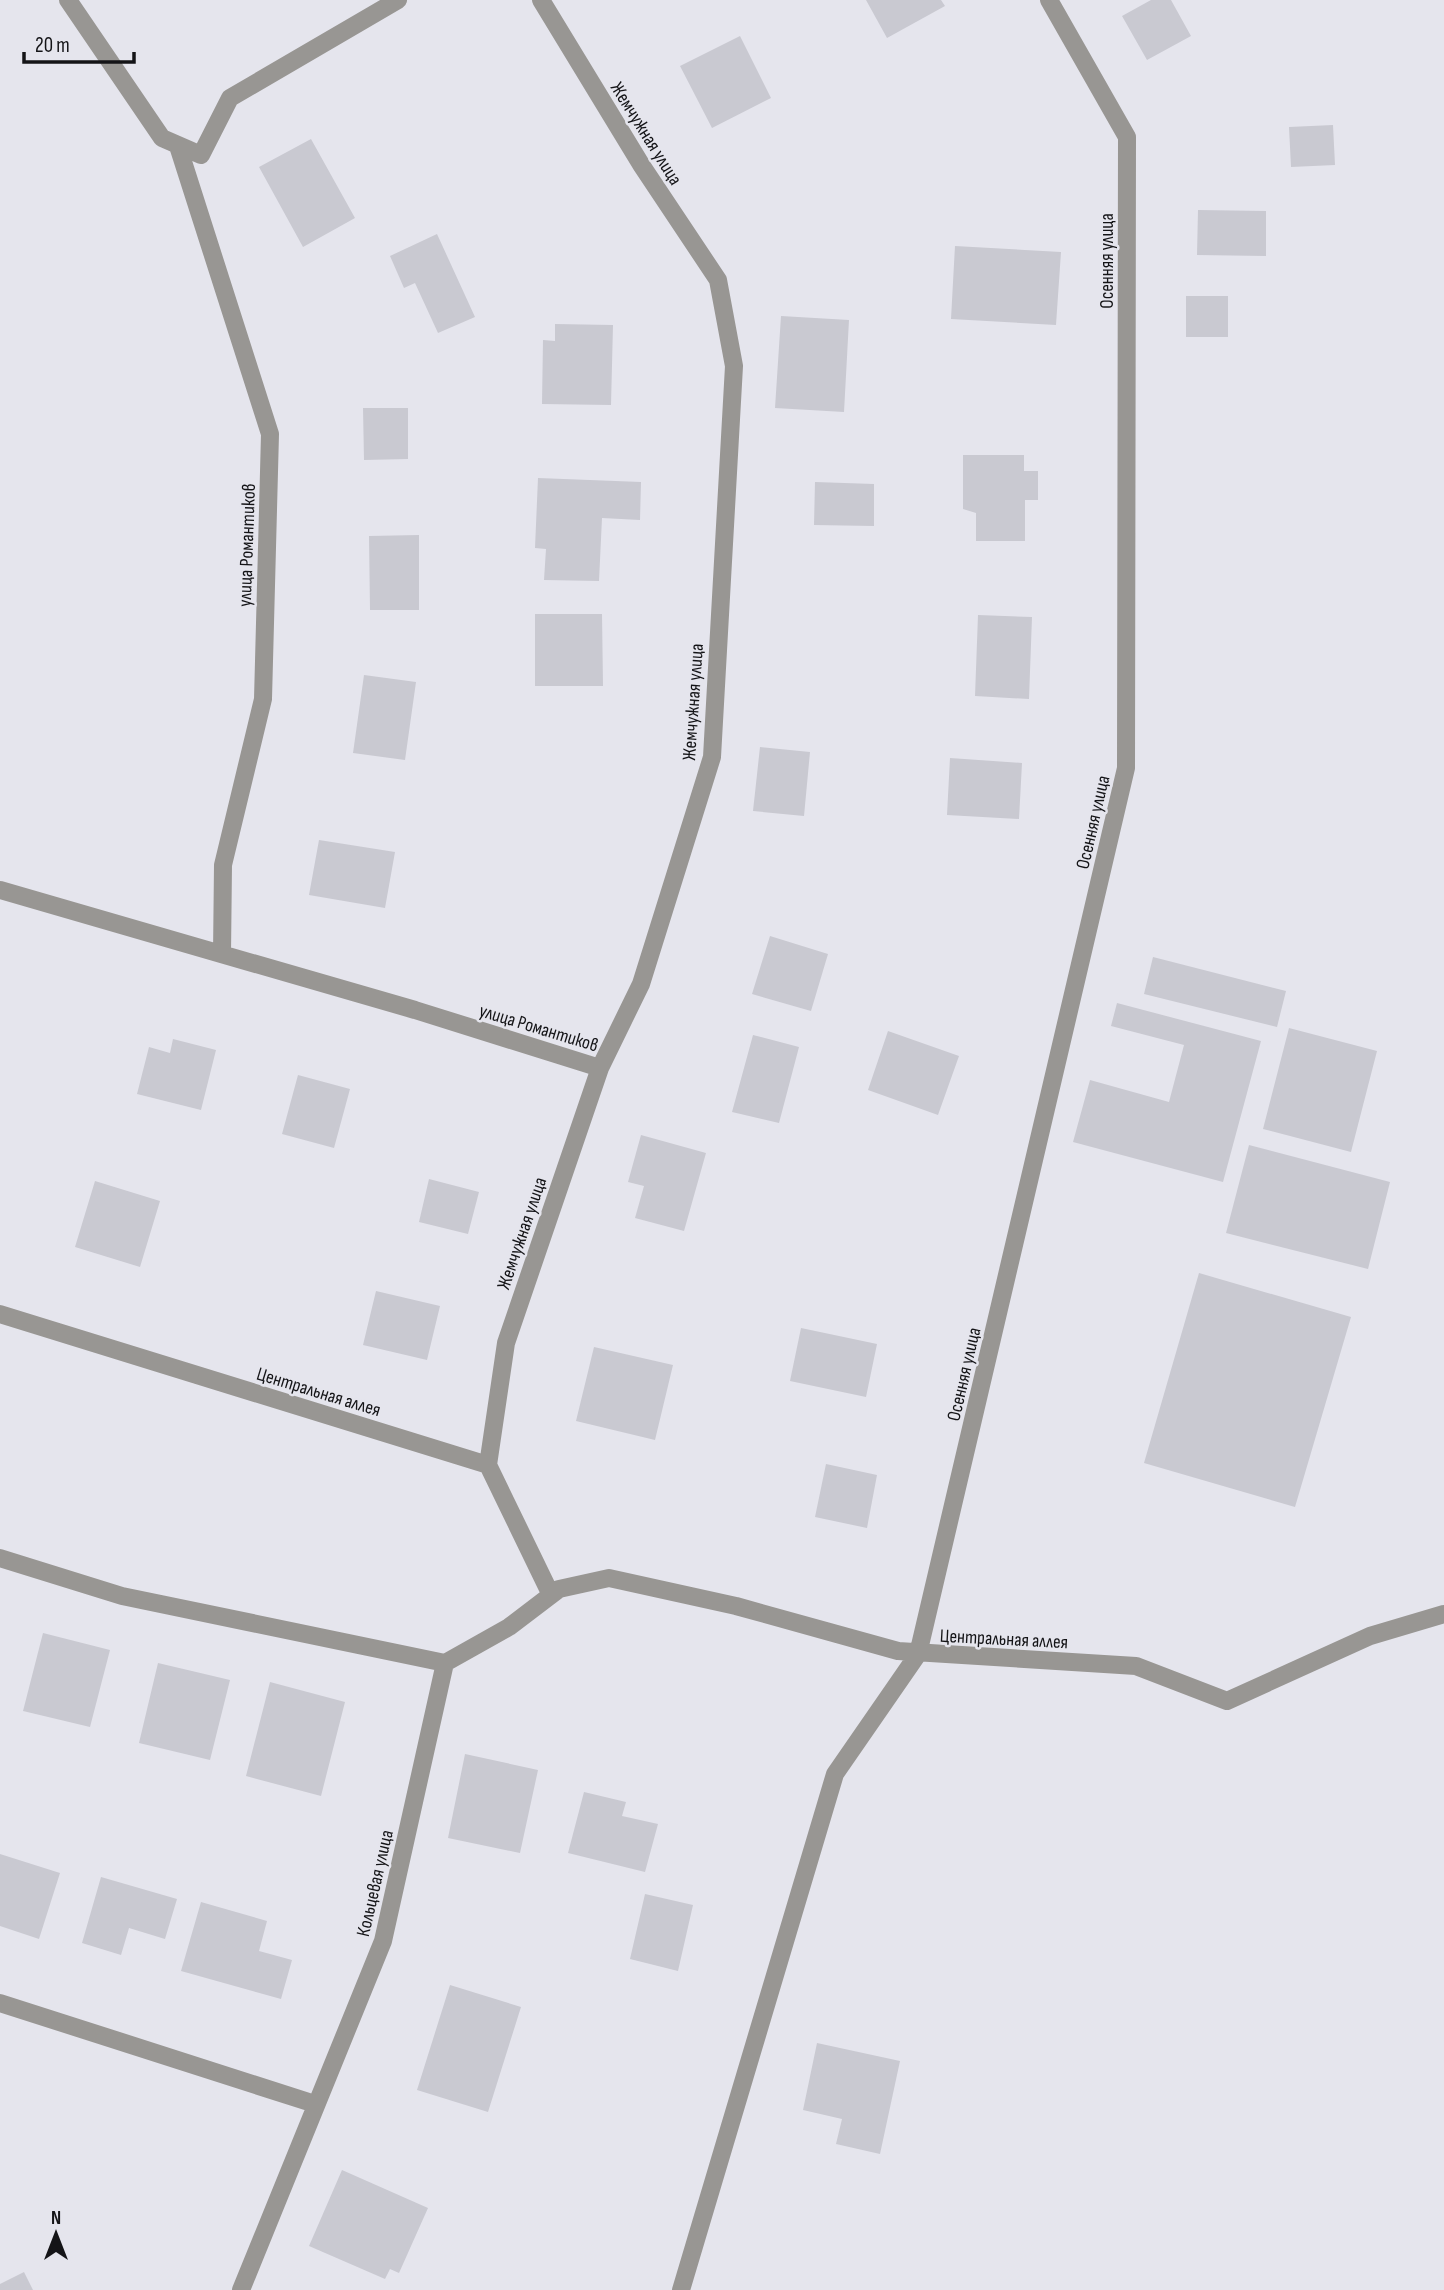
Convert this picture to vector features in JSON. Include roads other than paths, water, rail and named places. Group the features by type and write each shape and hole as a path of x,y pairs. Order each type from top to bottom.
{"street":[{"path":"68,0 162,138 201,155 230,99 398,0"},
{"name":"Жемчужная улица","path":"488,1465 506,1343 600,1068 641,984 712,757 734,366 718,280 642,166 541,0"},
{"name":"Осенняя улица","path":"918,1654 1126,768 1127,136 1049,0"},
{"name":"улица Романтиков","path":"178,146 270,434 263,699 223,865 222,954"},
{"name":"улица Романтиков","path":"0,890 600,1068"},
{"name":"Центральная аллея","path":"0,1314 488,1465"},
{"path":"488,1465 551,1595"},
{"path":"0,1558 122,1596 445,1663"},
{"name":"Центральная аллея","path":"445,1663 509,1627 559,1589 609,1578 736,1606 898,1651 1136,1667 1227,1702 1370,1636 1444,1614"},
{"path":"681,2290 835,1774 918,1654"},
{"name":"Кольцевая улица","path":"241,2290 383,1941 445,1663"},
{"path":"0,2003 315,2104"}]}
